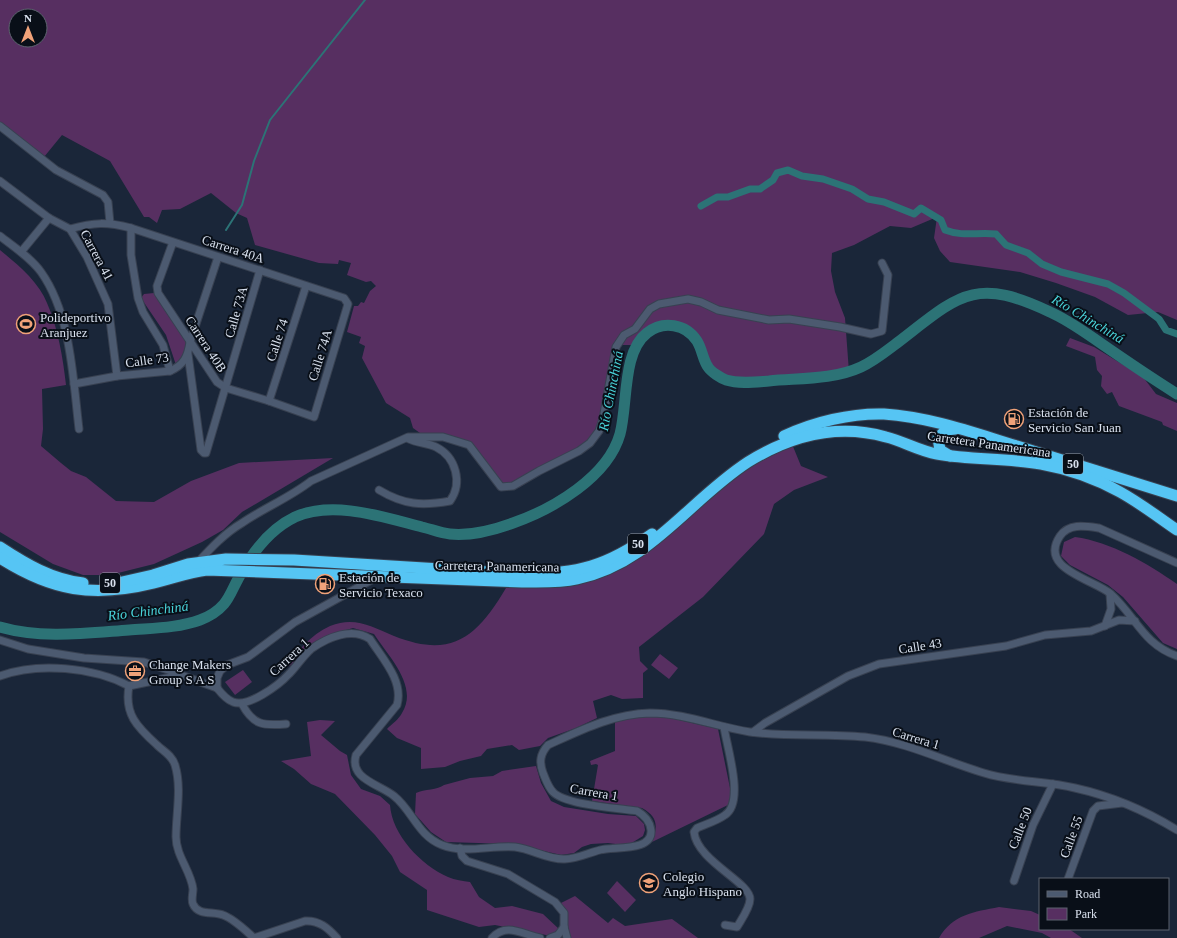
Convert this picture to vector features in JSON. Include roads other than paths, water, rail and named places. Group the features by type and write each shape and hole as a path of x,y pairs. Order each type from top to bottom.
{"highway":[{"name":"Carretera Panamericana","path":"0,547 24,563 54,577 91,584 130,580 198,562 226,559 284,560 523,574 573,572 599,565 638,544 662,526 717,478 766,444 790,433 830,420 858,415 883,414 923,420 958,429 1177,496"},
{"path":"950,456 940,450 938,438 946,430 958,429"},
{"name":"Carretera Panamericana","path":"0,558 18,569 50,584 90,591 140,586 190,572 226,570 558,582 575,580 602,572 643,550 668,531 722,482 748,463 792,440 813,434 849,431 887,437 925,451 950,456 1018,461 1062,469 1084,476 1120,492 1176,528"}],"street":[{"path":"0,126 56,170 102,195 108,202 110,223"},
{"name":"Carrera 41","path":"0,181 50,218 70,229 87,257 108,304 117,376"},
{"path":"21,252 50,218"},
{"name":"Carrera 40A","path":"70,229 87,224 110,223 131,228 218,258 260,270 344,298 348,301"},
{"path":"131,228 131,255 138,298 143,312 163,345 170,371"},
{"path":"0,236 21,252 40,271 52,290 64,326 74,384 79,428"},
{"name":"Carrera 40B","path":"173,242 157,286 158,293 216,382 226,388 314,417"},
{"path":"188,354 190,342 218,258"},
{"path":"198,562 213,546 242,522 298,491 311,481 408,437 443,437 469,445 501,487 513,486 579,451 590,443 599,432 603,419 616,347 619,340 635,329 650,310 659,304 688,299 701,302 718,310 769,320 789,319 870,334 882,331 888,275 882,263"},
{"name":"Calle 73A","path":"188,354 201,450 202,452 206,453 260,270"},
{"name":"Calle 74","path":"269,401 306,286"},
{"name":"Calle 74A","path":"314,417 348,301"},
{"name":"Calle 73","path":"74,384 117,376 170,371 178,368 188,354"},
{"path":"379,490 391,497 419,504 450,501 455,495 457,474 454,465 436,447 408,437"},
{"path":"1177,563 1099,528 1073,526 1063,532 1058,540 1055,551 1057,561 1064,568 1100,586 1110,594 1135,621 1149,640 1162,650 1177,656"},
{"path":"217,688 217,678 220,671 227,665 248,656 295,622 378,576"},
{"path":"1105,626 1111,609 1110,594"},
{"name":"Calle 43","path":"753,732 765,723 848,676 879,664 1006,646 1045,635 1091,631 1120,620 1135,621"},
{"name":"Carrera 1","path":"242,704 249,702 270,690 287,676 310,650 323,642 347,633 356,632 370,639 397,682 399,697 397,704 356,755 355,760 358,772 365,780 394,796 421,830 433,840 447,847 514,847 554,858 564,859 610,847 642,844 648,840 651,832 650,824 643,815 637,811 570,801 560,797 552,792 541,768 540,759 542,751 548,745 598,723 625,716 650,713 667,714 753,732 864,737 883,740 900,744 986,773 1087,791 1124,803 1177,830"},
{"path":"0,640 28,649 84,658 144,662 217,688 233,702 242,704 255,722 270,725 286,724"},
{"path":"0,676 24,668 57,668 95,673 129,686 181,675"},
{"path":"129,686 127,696 130,716 172,759 175,765 178,804 176,838 178,849 193,888 193,903 196,908 201,912 217,913 230,918 254,938 312,920 321,923 337,938"},
{"path":"724,727 736,793 733,807 725,815 697,828 694,832 699,847 717,866 749,892 750,900 737,927 725,926"},
{"name":"Calle 50","path":"1014,881 1033,824 1053,784"},
{"name":"Calle 55","path":"1068,878 1093,810 1098,806 1124,803"},
{"path":"460,848 462,856 467,861 508,874 555,902 564,913 561,931 550,938"},
{"path":"492,938 504,929 512,929 540,938"},
{"path":"561,931 567,938"}],"waterway":[{"path":"226,230 242,205 254,161 270,120 365,0"},
{"path":"701,206 717,197 728,197 750,189 760,189 773,180 777,173 788,170 802,176 823,179 852,189 868,199 884,202 914,214 921,208 941,220 945,230 964,234 996,234 1006,245 1028,253 1042,264 1061,272 1108,284 1124,293 1159,319 1166,330 1177,334"},
{"name":"Río Chinchiná","path":"0,627 32,633 64,634 165,627 192,623 213,614 224,604 249,561 261,544 269,536 285,522 310,512 325,510 358,512 450,534 474,533 490,530 506,526 529,517 561,500 577,489 604,464 614,450 620,434 627,379 633,353 639,342 647,333 660,326 674,326 681,328 692,335 699,344 709,369 716,375 726,380 747,382 815,378 839,374 866,365 951,303 967,296 984,293 1002,295 1024,301 1063,319 1177,394"}],"place":[{"name":"Polideportivo Aranjuez","path":"26,324"},
{"name":"Estación de Servicio San Juan","path":"1014,419"},
{"name":"Estación de Servicio Texaco","path":"325,584"},
{"name":"Change Makers Group S A S","path":"135,671"},
{"name":"Colegio Anglo Hispano","path":"649,883"}]}
